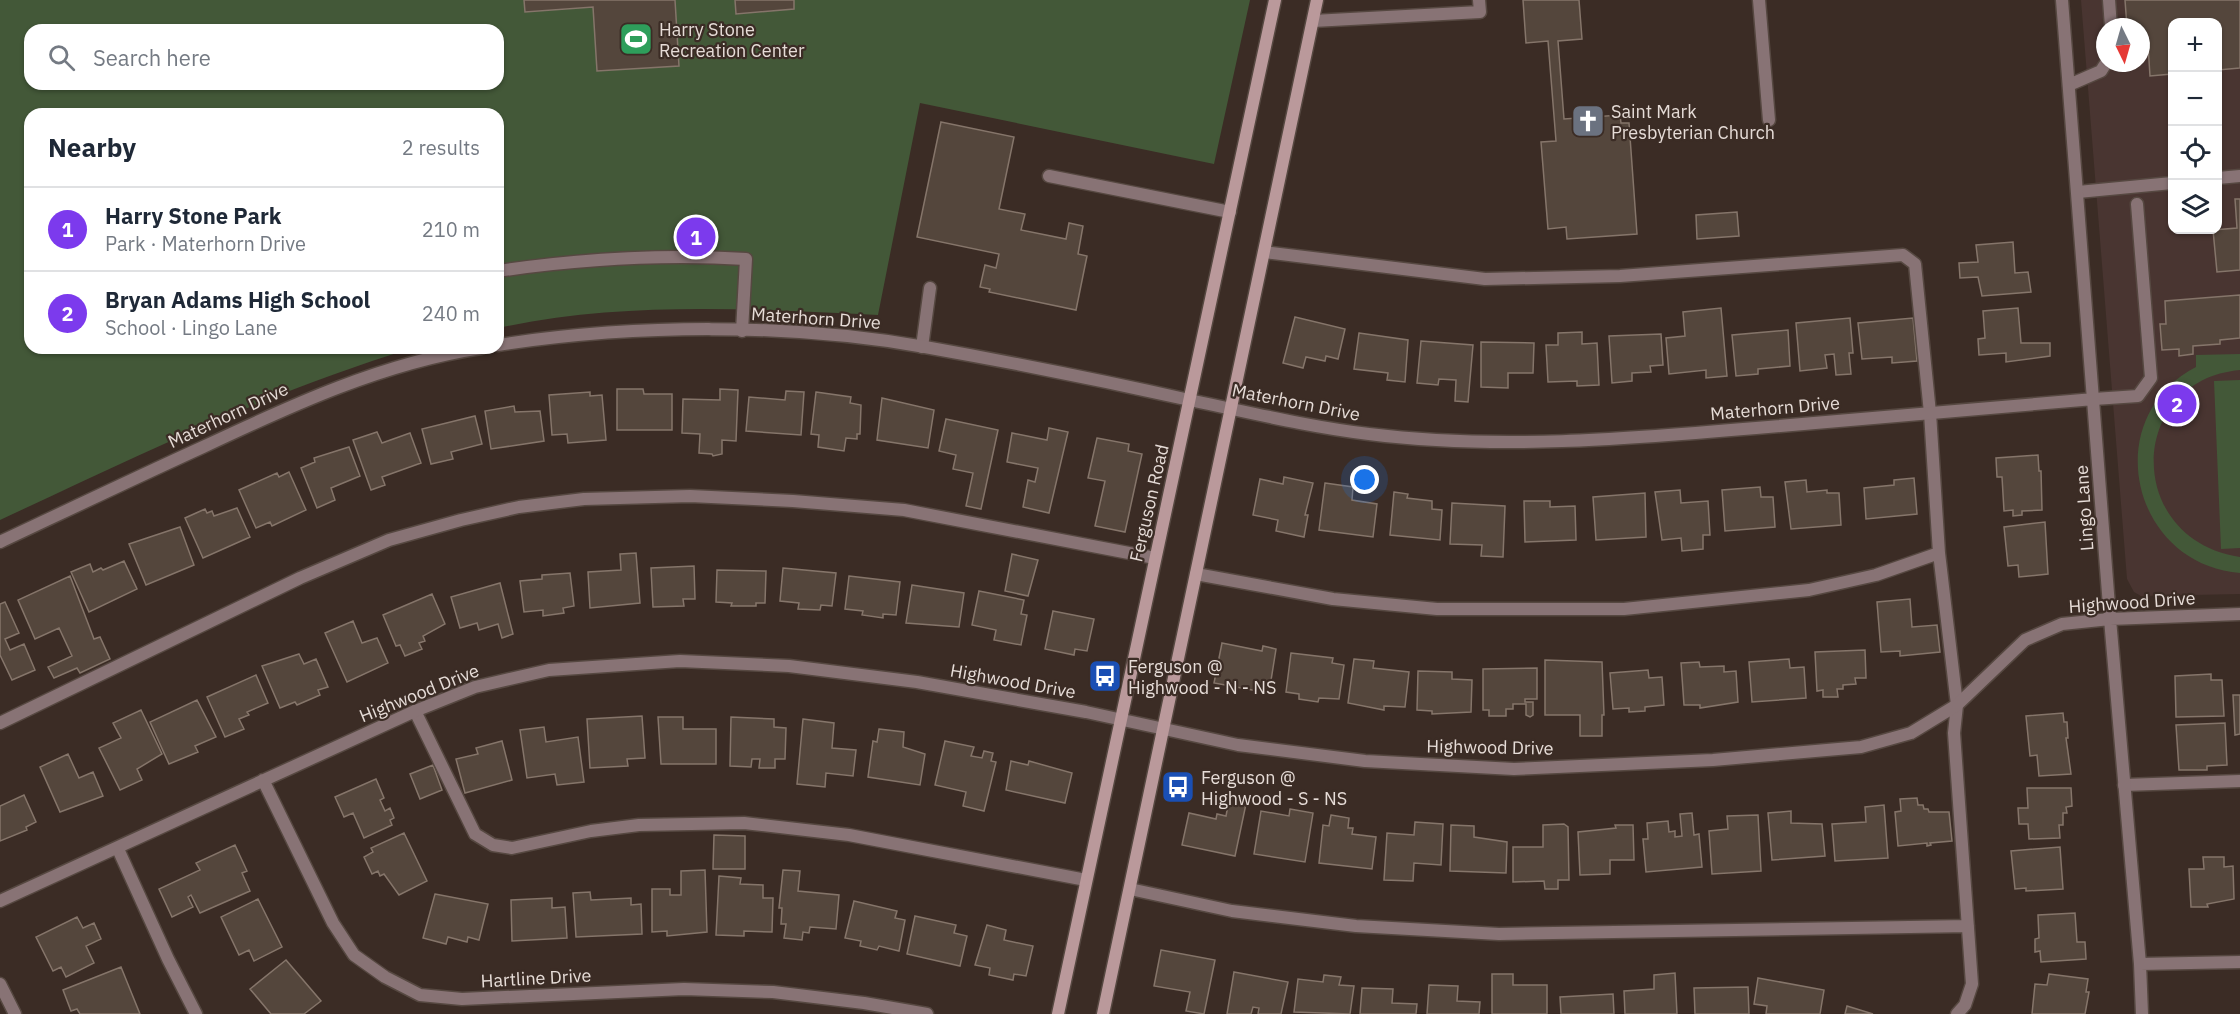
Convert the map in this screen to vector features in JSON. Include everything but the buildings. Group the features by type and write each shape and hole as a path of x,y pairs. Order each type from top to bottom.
{"main road":[{"name":"Ferguson Road","path":"1058,1014 1275,0"},
{"path":"1103,1014 1317,0"}],"street":[{"path":"1312,21 1480,12 1479,0"},
{"path":"1760,0 1769,120"},
{"name":"Lingo Lane","path":"2061,0 2079,192 2110,619 2140,964 2142,1014"},
{"path":"2109,0 2110,18"},
{"path":"2069,85 2099,72"},
{"path":"1048,176 1230,212"},
{"path":"2222,178 2240,176"},
{"path":"2079,192 2168,183"},
{"name":"Materhorn Drive","path":"504,344 545,338 642,332 742,331 853,337 922,347 1230,409 1369,434 1490,443 1619,440 2138,396 2151,378 2137,204"},
{"path":"1264,252 1485,279 1620,276 1903,255 1915,264 1930,413 1940,553 1957,705 1954,733 1972,984 1965,1005 1957,1014"},
{"path":"504,270 568,261 711,257 747,259 742,331"},
{"path":"922,347 930,288"},
{"name":"Materhorn Drive","path":"0,542 297,403 380,372 441,354"},
{"path":"0,723 300,578 369,549 451,523 519,507 584,499 690,496 793,501 904,510 1155,558"},
{"path":"1196,574 1333,599 1437,609 1624,609 1809,590 1876,575 1940,553"},
{"name":"Highwood Drive","path":"0,901 118,849 415,711 475,687 549,670 680,662 789,666 917,682 1120,719 1238,745 1365,761 1514,769 1713,760 1861,747 1911,733 1957,705 2025,640 2062,624 2110,619 2240,614"},
{"path":"415,711 475,834 493,845 512,848 591,831 639,825 744,823 849,835 1086,880"},
{"name":"Hartline Drive","path":"263,780 333,923 354,955 385,977 420,995 462,999 684,989 762,991 864,1003 927,1014"},
{"path":"2124,785 2240,781"},
{"path":"118,849 196,1014"},
{"path":"1130,889 1232,911 1345,925 1499,934 1968,926"},
{"path":"2140,964 2240,962"},
{"path":"0,984 15,1014"}],"shaded area":[{"path":"2081,0 2240,0 2240,594 2141,596 2134,592 2127,579"}],"green space":[{"path":"0,0 1250,0 1214,164 920,103 878,315 735,309 640,310 545,319 504,327 504,108 24,108 24,354 394,354 308,384 153,449 0,520"},
{"path":"2240,354 2240,370 2203,380 2176,401 2159,429 2154,460 2159,493 2175,522 2202,544 2240,557 2240,573 2203,564 2173,544 2152,517 2140,486 2138,452 2146,419 2165,390 2196,367 2196,355"},
{"path":"2240,380 2240,548 2221,549 2214,381"}],"place":[{"name":"Harry Stone Recreation Center","path":"636,39"},
{"name":"Saint Mark Presbyterian Church","path":"1588,121"},
{"name":"Harry Stone Park","path":"696,237"},
{"name":"Bryan Adams High School","path":"2177,404"},
{"name":"Ferguson @ Highwood - N - NS","path":"1105,676"},
{"name":"Ferguson @ Highwood - S - NS","path":"1178,787"}]}
